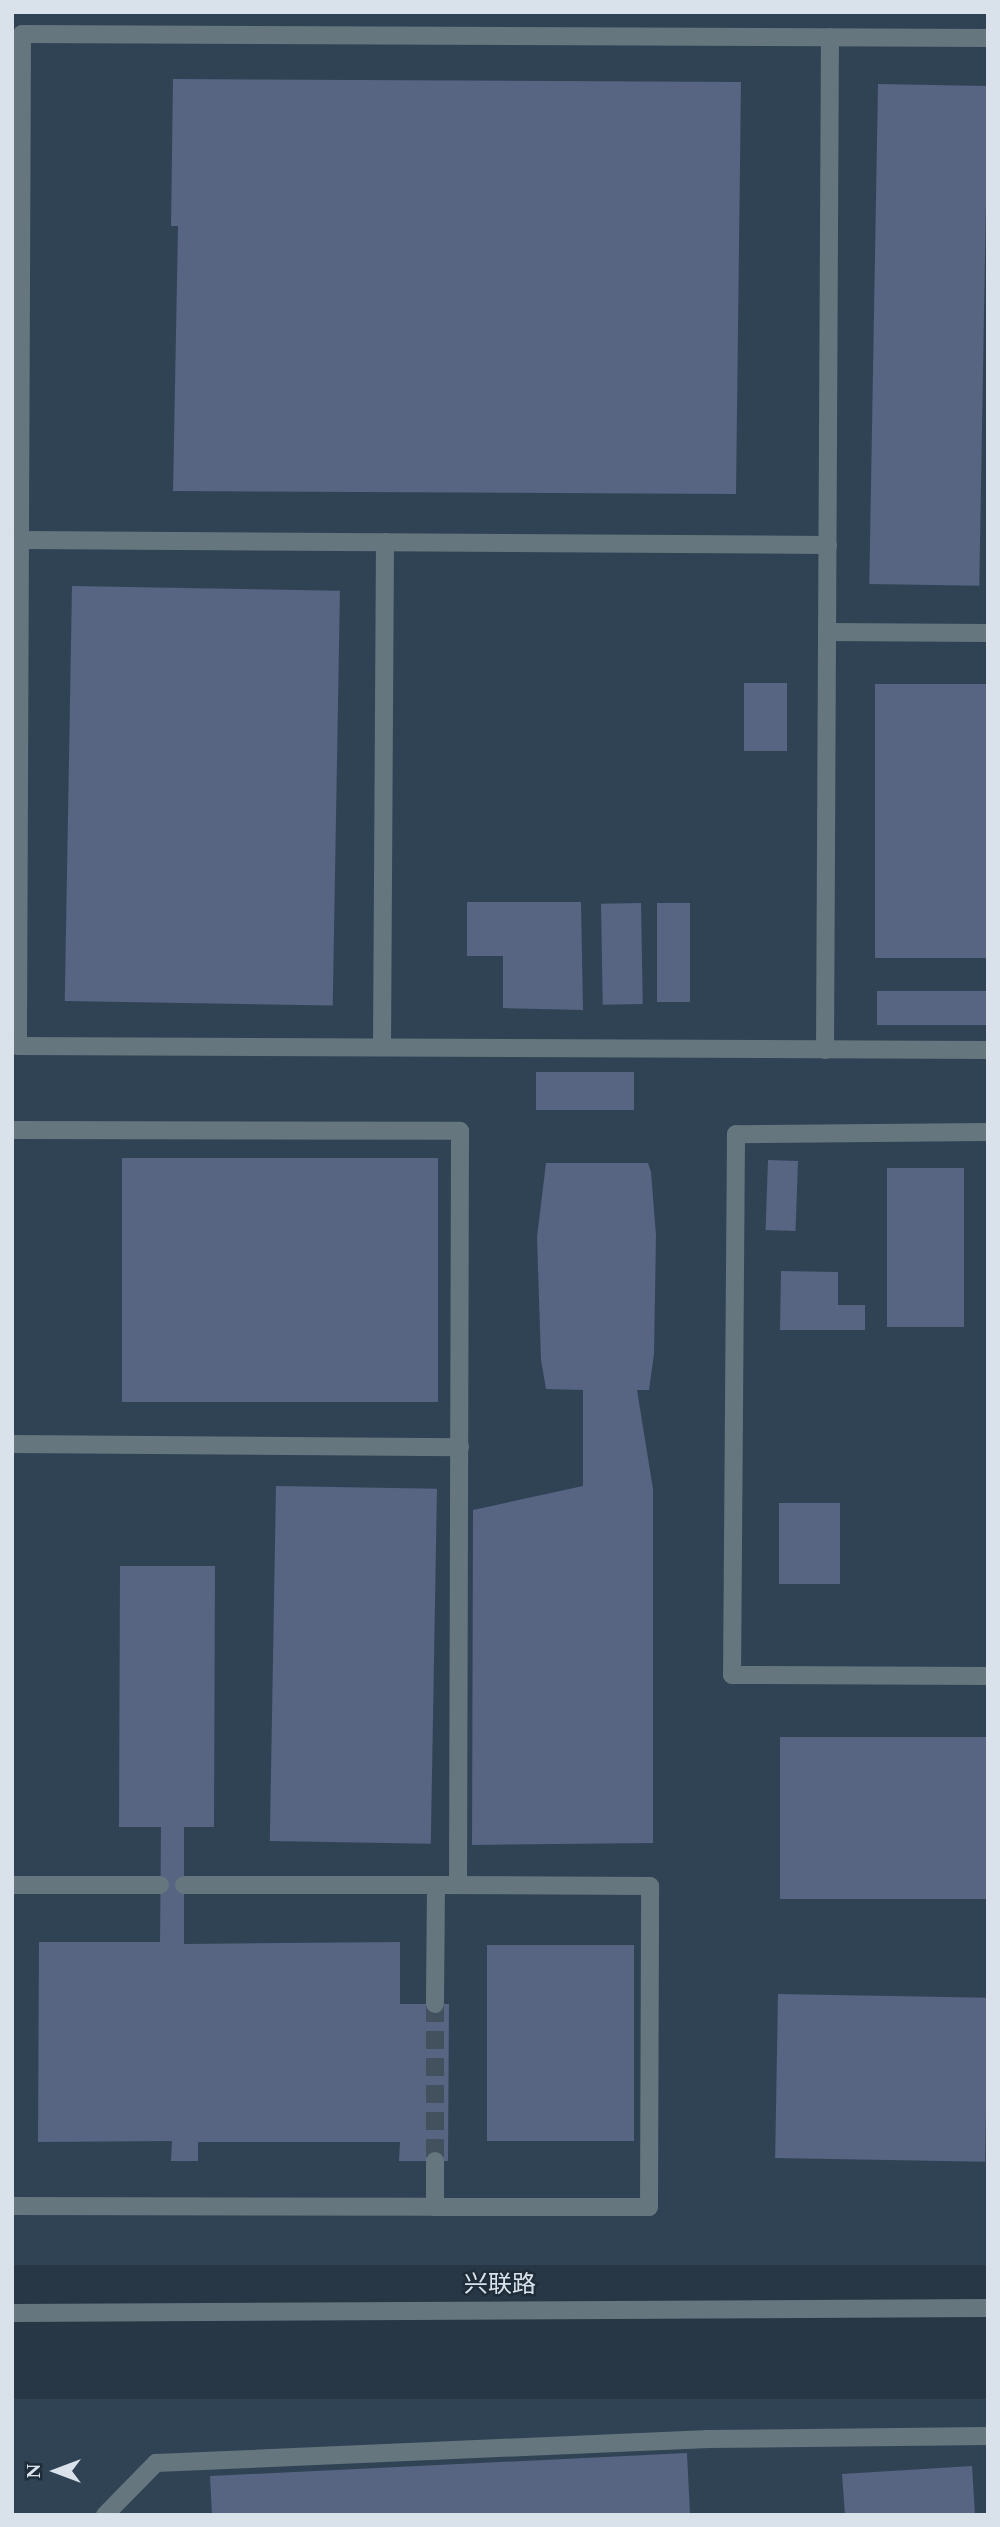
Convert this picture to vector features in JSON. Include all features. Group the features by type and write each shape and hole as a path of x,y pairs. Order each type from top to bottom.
{"street":[{"path":"988,38 22,34 18,1046 988,1051"},
{"path":"825,1049 830,37"},
{"path":"20,540 828,545"},
{"path":"382,1047 385,542"},
{"path":"827,632 988,633"},
{"path":"12,1130 460,1131 458,1885"},
{"path":"988,1132 736,1134 732,1675 988,1676"},
{"path":"12,1444 460,1447"},
{"path":"12,1885 160,1885"},
{"path":"12,2206 649,2207 650,1886 184,1885"},
{"path":"435,2004 436,1885"},
{"path":"435,2161 435,2207"},
{"name":"兴联路","path":"12,2313 988,2308"},
{"path":"105,2515 156,2463 708,2439 988,2436"}],"shaded area":[{"path":"12,12 988,12 988,2265 12,2265"},
{"path":"12,2399 988,2399 988,2515 12,2515"}],"building":[{"path":"173,79 741,82 736,494 173,491 178,226 171,226"},
{"path":"878,84 988,86 979,586 869,584"},
{"path":"72,586 340,591 333,1006 65,1001"},
{"path":"744,683 787,683 787,751 744,751"},
{"path":"875,684 988,684 988,958 875,958"},
{"path":"467,902 581,902 583,1010 503,1008 503,956 467,956"},
{"path":"641,903 643,1004 603,1005 601,904"},
{"path":"657,903 690,903 690,1002 657,1002"},
{"path":"877,991 988,991 988,1025 877,1025"},
{"path":"536,1072 634,1072 634,1110 536,1110"},
{"path":"122,1158 438,1158 438,1402 122,1402"},
{"path":"768,1160 798,1161 796,1231 766,1230"},
{"path":"546,1163 648,1163 651,1172 656,1235 654,1354 649,1390 637,1390 653,1489 653,1843 472,1845 473,1510 583,1486 583,1390 546,1389 541,1360 537,1237"},
{"path":"887,1168 964,1168 964,1327 887,1327"},
{"path":"781,1271 838,1272 838,1305 865,1305 865,1330 780,1330"},
{"path":"276,1486 437,1489 431,1844 270,1841"},
{"path":"779,1503 840,1503 840,1584 779,1584"},
{"path":"120,1566 215,1566 214,1827 184,1827 184,1944 400,1942 400,2004 449,2004 448,2161 399,2161 400,2142 198,2142 198,2161 171,2161 172,2141 38,2142 39,1942 160,1942 161,1827 119,1827"},
{"path":"780,1737 988,1737 988,1899 780,1899"},
{"path":"487,1945 634,1945 634,2141 487,2141"},
{"path":"778,1994 988,1998 985,2162 775,2158"},
{"path":"687,2453 690,2515 212,2515 210,2476"},
{"path":"972,2466 975,2515 845,2515 842,2474"}],"tunnel":[{"path":"435,2004 435,2161"}]}
